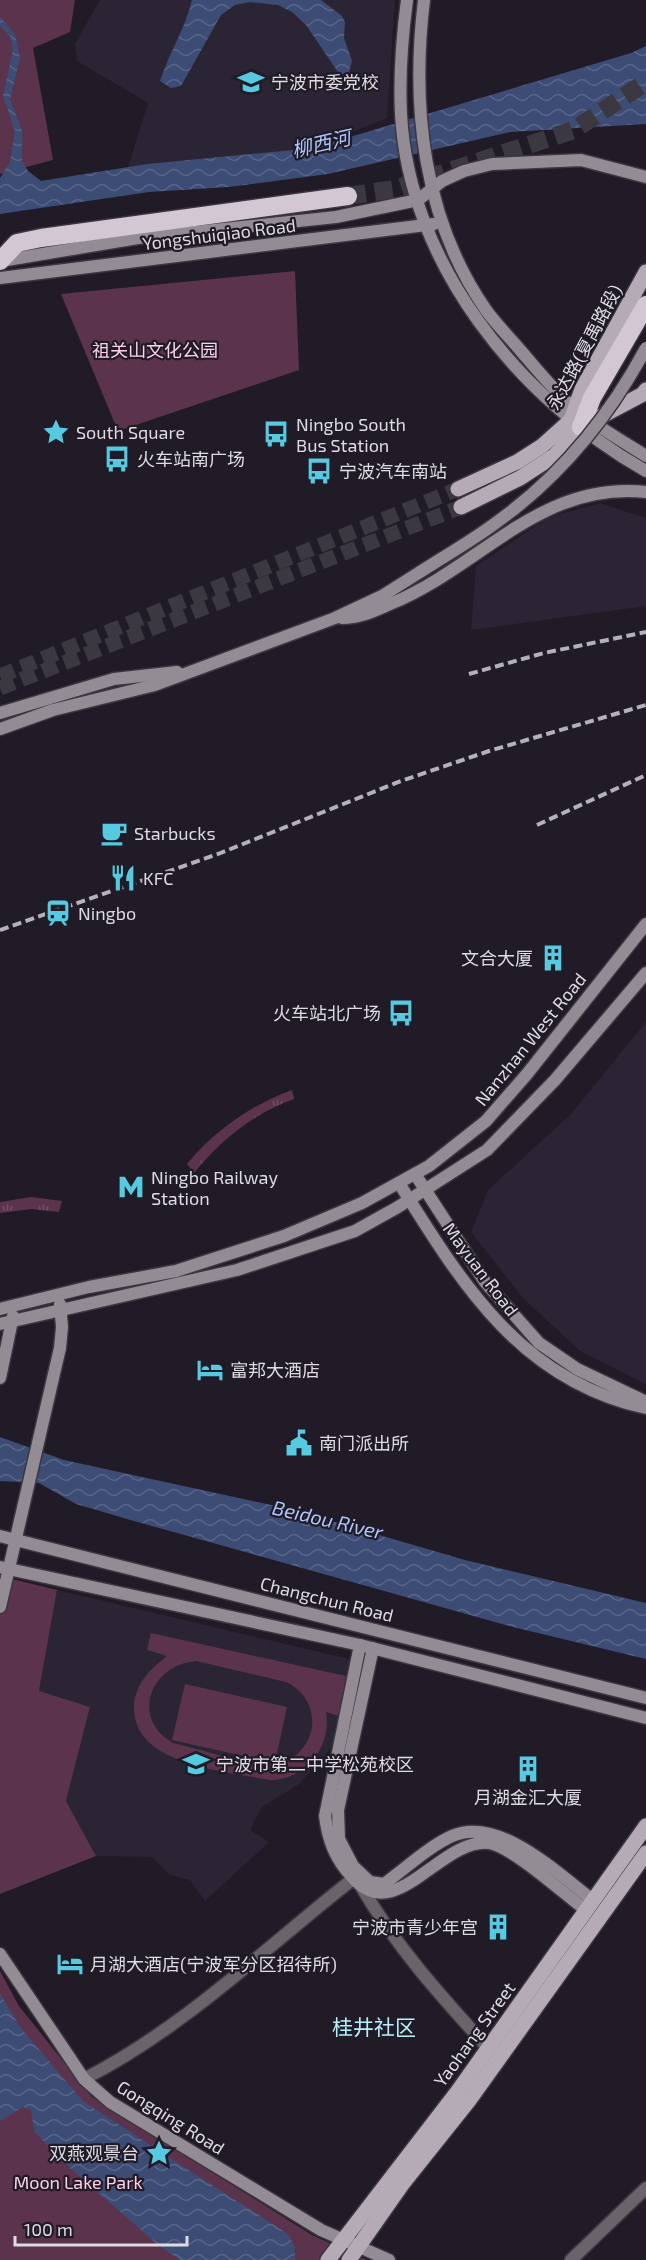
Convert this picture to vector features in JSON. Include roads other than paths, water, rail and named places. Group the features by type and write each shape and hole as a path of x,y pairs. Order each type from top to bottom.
{"highway":[{"path":"0,261 17,243 41,238 348,196"},
{"path":"578,418 646,304"}],"main road":[{"path":"407,0 401,46 401,116 418,200 443,262 476,317 544,398 646,456"},
{"path":"424,0 418,52 420,107 432,190 457,261 486,310 578,418 619,456 646,471"},
{"path":"418,200 464,171 492,164 581,159 646,177"},
{"name":"Yongshuiqiao Road","path":"0,261 138,238 336,217 418,200"},
{"name":"Yongshuiqiao Road","path":"0,278 442,223"},
{"name":"永达路(夏禹路段)","path":"578,418 582,389 646,272"},
{"path":"0,729 54,710 155,685 187,671 335,618 382,596 497,523 536,491 592,433 646,348"},
{"name":"永达路(夏禹路段)","path":"458,489 517,462 578,418 646,390"},
{"path":"461,507 520,478 554,456 578,418"},
{"path":"335,618 357,618 401,600 435,582 546,509 570,499 601,491 646,492"},
{"path":"0,713 114,679 149,673 187,671"},
{"name":"Nanzhan West Road","path":"0,1309 176,1271 284,1236 362,1203 415,1174 486,1121 527,1074 646,924"},
{"path":"6,1322 226,1273 355,1231 409,1200 487,1150 555,1080 646,973"},
{"name":"Mayuan Road","path":"415,1174 485,1282 539,1343 577,1369 646,1402"},
{"name":"Mayuan Road","path":"399,1183 470,1290 498,1325 529,1353 574,1383 623,1403 646,1408"},
{"path":"0,1607 4,1568 16,1539 60,1348 59,1295"},
{"path":"0,1378 6,1322 15,1306"},
{"name":"Changchun Road","path":"0,1536 646,1698"},
{"name":"Changchun Road","path":"4,1568 373,1648 646,1718"},
{"path":"360,1645 325,1816 328,1841 353,1879 362,1888 379,1894 398,1889 417,1879 443,1857 471,1845 490,1843 510,1853 590,1906"},
{"path":"373,1648 338,1810 339,1839 353,1866 370,1882 384,1884 454,1835 473,1832 494,1833 515,1843 590,1906"},
{"name":"Yaohang Street","path":"328,2260 340,2241 488,2048 646,1826"},
{"name":"Yaohang Street","path":"353,2254 403,2183 470,2099 646,1853"},
{"name":"Gongqing Road","path":"0,1954 84,2079 110,2102 340,2241 353,2254 389,2260"}],"street":[{"path":"84,2079 118,2062 182,2018 353,1879"},
{"path":"362,1888 387,1930 413,1965 488,2048"},
{"path":"571,2260 646,2188"}],"water":[{"path":"192,0 321,0 342,16 345,22 344,38 352,61 349,72 340,75 306,25 292,12 278,5 250,2 235,5 221,15 181,86 171,88 160,81"},
{"path":"0,17 15,34 20,58 10,99 22,131 22,161 28,171 41,181 147,164 313,148 631,53 646,46 646,124 510,132 328,174 229,187 149,192 0,214 0,178 10,162 15,131 3,96 13,50 10,36 0,26"},
{"path":"0,1437 64,1460 290,1509 465,1560 646,1603 646,1659 513,1627 127,1519 76,1504 39,1483 0,1481"},
{"path":"0,1993 20,2027 83,2101 152,2146 150,2151 163,2160 167,2156 288,2234 295,2247 295,2260 180,2260 157,2244 62,2161 34,2131 31,2110 23,2107 0,2121"}],"tunnel":[{"path":"348,196 395,189 574,130 646,82"},
{"path":"0,676 458,489"},
{"path":"0,688 461,507"}],"railway":[{"path":"469,674 544,653 646,632"},
{"path":"0,930 218,854 401,781 489,751 646,705"},
{"path":"537,825 646,775"}],"place":[{"name":"宁波市委党校","path":"251,82"},
{"name":"South Square","path":"56,432"},
{"name":"Ningbo South Bus Station","path":"276,434"},
{"name":"火车站南广场","path":"117,459"},
{"name":"宁波汽车南站","path":"319,471"},
{"name":"Starbucks","path":"114,833"},
{"name":"KFC","path":"123,878"},
{"name":"Ningbo","path":"58,913"},
{"name":"文合大厦","path":"553,958"},
{"name":"火车站北广场","path":"401,1013"},
{"name":"Ningbo Railway Station","path":"131,1187"},
{"name":"富邦大酒店","path":"210,1370"},
{"name":"南门派出所","path":"299,1443"},
{"name":"宁波市第二中学松苑校区","path":"196,1764"},
{"name":"月湖金汇大厦","path":"528,1769"},
{"name":"宁波市青少年宫","path":"498,1927"},
{"name":"月湖大酒店(宁波军分区招待所)","path":"70,1964"},
{"name":"双燕观景台","path":"159,2153"}],"district":[{"name":"桂井社区","path":"374,2026"}],"water label":[{"name":"柳西河","path":"321,143"},
{"name":"Beidou River","path":"328,1519"}],"park label":[{"name":"祖关山文化公园","path":"155,350"},
{"name":"Moon Lake Park","path":"78,2182"}]}
